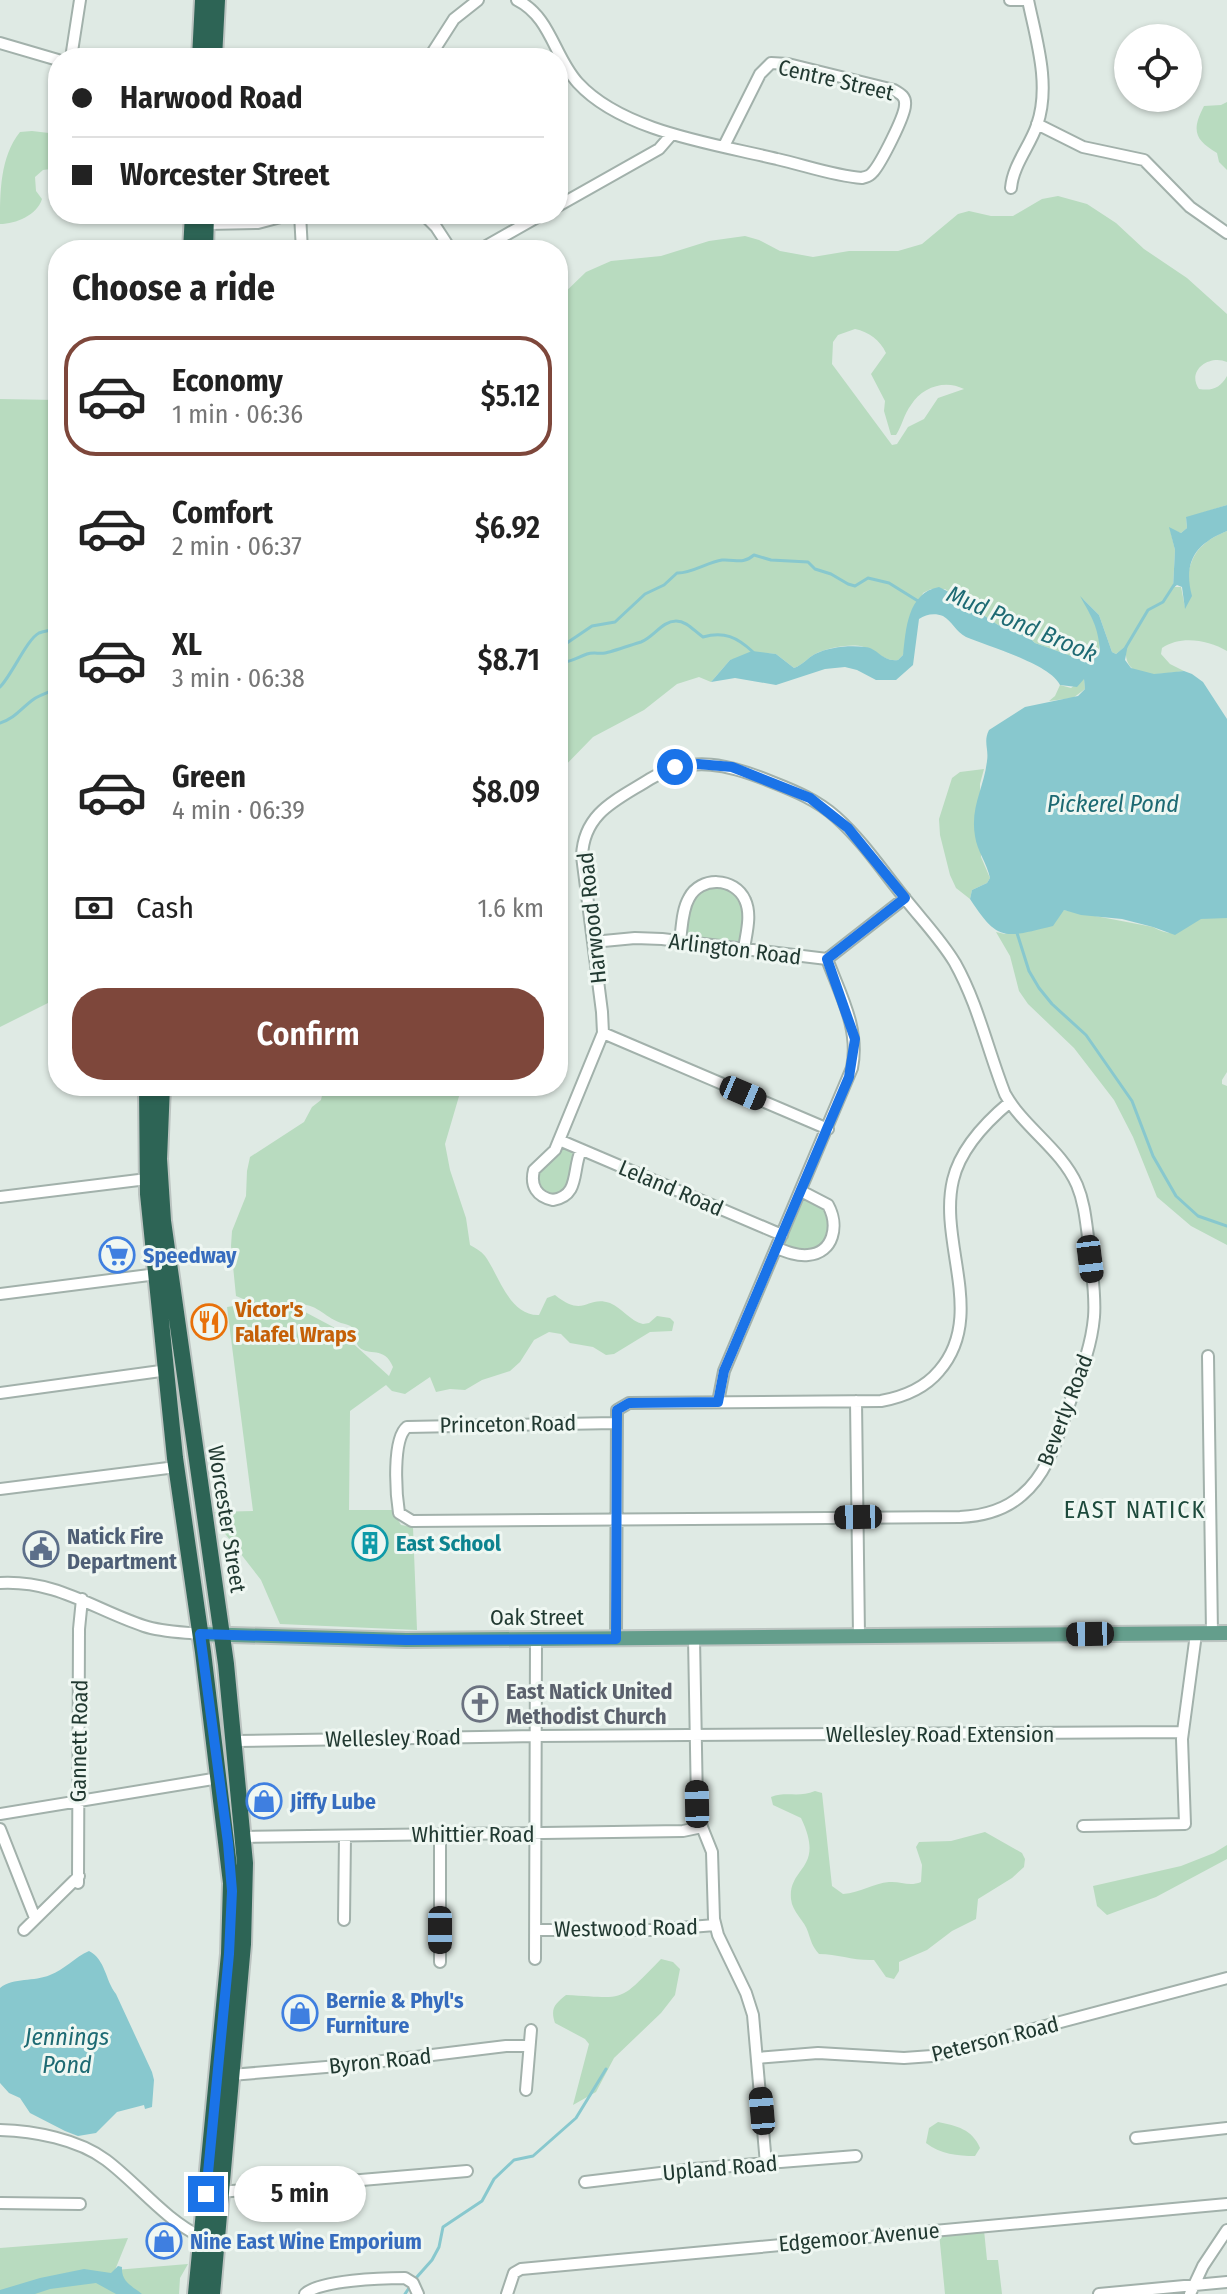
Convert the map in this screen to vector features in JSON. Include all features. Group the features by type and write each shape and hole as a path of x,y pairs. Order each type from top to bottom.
{"highway":[{"path":"201,48 203,0"},
{"path":"215,48 217,0"},
{"name":"Worcester Street","path":"147,1096 147,1179 176,1467 231,1874 231,1926 196,2294"},
{"name":"Worcester Street","path":"162,1096 159,1159 163,1221 222,1636 243,1837 244,1928 212,2294"}],"main road":[{"name":"Oak Street","path":"200,1634 406,1640 1220,1633"}],"street":[{"path":"73,48 80,0"},
{"path":"435,48 454,19 478,0"},
{"name":"Centre Street","path":"517,0 540,17 556,48"},
{"path":"1010,0 1028,0 1042,80 1037,124 1016,169 1011,188"},
{"path":"0,43 48,57"},
{"name":"Centre Street","path":"568,69 585,90 614,109 672,134 862,178 877,166 902,116 904,97 894,90 788,64 771,63 760,74 724,146"},
{"path":"1037,124 1083,147 1144,160 1190,207 1227,233"},
{"path":"568,199 659,149 672,134"},
{"path":"497,240 525,224"},
{"name":"Harwood Road","path":"581,1150 575,1162 571,1191 558,1200 547,1199 536,1192 533,1175 539,1163 551,1155 559,1140 603,1033 582,856 589,825 603,809 634,789 665,771 687,765 732,767 810,798 848,828 947,952 960,973 1010,1102"},
{"path":"680,941 691,894 702,885 724,883 736,888 747,906 744,949"},
{"name":"Arlington Road","path":"593,942 635,938 680,941 827,959 905,898"},
{"path":"718,1402 724,1371 849,1077 855,1048 851,1021 827,959"},
{"path":"603,1033 828,1129"},
{"path":"616,1639 615,1423 620,1406 629,1403 881,1401 911,1393 936,1375 954,1349 961,1312 951,1219 954,1177 968,1148 1010,1102"},
{"name":"Beverly Road","path":"402,1517 412,1521 960,1517 993,1512 1011,1503 1028,1490 1043,1471 1053,1449 1087,1354 1094,1294 1085,1215 1077,1184 1067,1167 1010,1102"},
{"name":"Leland Road","path":"559,1140 782,1235"},
{"path":"0,1197 147,1179"},
{"path":"777,1248 799,1255 814,1255 832,1239 835,1225 828,1205 801,1191"},
{"path":"0,1294 157,1274"},
{"path":"1208,1356 1220,1633"},
{"path":"0,1393 168,1370"},
{"path":"856,1401 859,1636"},
{"name":"Princeton Road","path":"402,1517 398,1508 398,1442 402,1431 413,1426 615,1423"},
{"path":"0,1489 176,1467"},
{"name":"Oak Street","path":"0,1583 35,1584 82,1599 149,1627 200,1634"},
{"name":"Gannett Road","path":"35,1918 78,1880 79,1624 82,1599"},
{"path":"1083,1826 1185,1824 1183,1732 1196,1634"},
{"path":"694,1638 697,1804 712,1852 715,1925 749,2000 766,2164"},
{"path":"535,1959 536,1639"},
{"name":"Wellesley Road Extension","path":"696,1736 1183,1732"},
{"name":"Wellesley Road","path":"235,1741 696,1736"},
{"path":"0,1814 219,1778"},
{"name":"Whittier Road","path":"243,1837 683,1831 702,1827"},
{"path":"0,1829 35,1918 24,1930"},
{"path":"440,1834 440,1962"},
{"path":"344,1920 345,1836"},
{"name":"Westwood Road","path":"537,1930 654,1930 715,1925"},
{"name":"Peterson Road","path":"757,2058 818,2053 904,2058 932,2056 1227,1978"},
{"path":"526,2090 531,2030"},
{"name":"Byron Road","path":"231,2075 528,2046"},
{"path":"1136,2138 1227,2128"},
{"path":"0,2130 42,2136 89,2150 113,2166 180,2224 201,2237"},
{"name":"Upland Road","path":"585,2182 678,2170 856,2156"},
{"path":"220,2192 467,2171"},
{"path":"0,2203 80,2204"},
{"name":"Edgemoor Avenue","path":"507,2294 514,2273 521,2269 1227,2204"},
{"path":"1192,2289 1227,2230"},
{"path":"305,2294 313,2288 325,2286 405,2278 413,2283 418,2294"},
{"path":"1099,2294 1192,2289 1227,2282"}],"green space":[{"path":"1227,102 1227,170 1219,162 1217,153 1204,144 1197,134 1197,122 1204,106"},
{"path":"20,132 48,133 48,169 35,177 36,191 42,199 31,214 0,224 5,164"},
{"path":"1058,196 1087,204 1187,278 1227,314 1227,362 1214,360 1202,365 1196,382 1199,389 1212,389 1227,376 1227,505 1186,518 1187,528 1181,533 1170,529 1175,550 1173,587 1181,587 1185,607 1192,560 1204,544 1227,531 1227,651 1203,642 1178,641 1162,648 1161,654 1170,664 1184,671 1144,674 1130,666 1126,646 1116,654 1112,652 1099,615 1083,599 1099,638 1097,654 1092,661 1035,643 1025,634 998,625 969,602 945,589 931,589 923,593 903,655 898,660 853,646 820,652 794,668 776,654 765,653 730,660 711,682 699,677 677,684 644,710 593,737 568,763 568,289 586,272 611,261 661,256 709,241 745,236 780,251 813,257 849,251 898,251 922,244 958,214 969,211 991,216 1013,216 1042,199","holes":["855,329 869,334 886,353 871,374 885,401 884,411 891,435 896,435 911,405 928,389 942,385 964,389 938,398 924,419 908,427 897,444 892,445 832,364 833,342 838,335"]},
{"path":"0,399 48,400 48,1003 0,1027"},
{"path":"1084,678 1085,689 1073,698 1049,701 1060,685 1071,688"},
{"path":"984,769 980,784 981,857 990,878 987,883 972,890 970,899 956,888 950,875 939,819 952,778 960,772"},
{"path":"717,882 745,899 744,949 680,941 688,899"},
{"path":"1064,910 1153,927 1168,933 1200,919 1227,918 1227,1072 1222,1084 1227,1086 1227,1245 1191,1226 1157,1197 1114,1100 1074,1048 1028,1004 1019,991 1010,956 996,932 1005,934"},
{"path":"322,1096 459,1096 445,1144 450,1170 466,1218 470,1245 485,1256 512,1302 529,1314 539,1315 547,1298 555,1295 579,1306 602,1301 610,1303 643,1324 657,1316 670,1318 674,1322 672,1331 650,1332 614,1354 606,1355 593,1347 570,1343 561,1334 549,1332 534,1340 510,1371 482,1380 465,1390 436,1392 430,1377 405,1394 392,1391 386,1385 350,1411 349,1510 392,1510 401,1525 413,1527 417,1630 280,1624 261,1580 223,1531 214,1512 253,1511 227,1307 253,1303 236,1296 232,1231 246,1196 250,1157 304,1122","holes":["290,1304 307,1305 352,1327 359,1347 389,1360 393,1367 389,1376 337,1329"]},
{"path":"559,1140 581,1150 575,1180 553,1200 532,1180"},
{"path":"801,1191 823,1201 835,1225 818,1253 777,1248"},
{"path":"815,1791 822,1793 832,1886 843,1894 883,1883 921,1882 922,1865 916,1847 919,1842 951,1841 985,1832 1022,1853 1024,1867 978,1899 976,1919 952,1931 927,1950 899,1962 899,1971 894,1979 886,1977 874,1960 819,1954 791,1899 795,1880 808,1858 808,1835 801,1818 773,1805 771,1797"},
{"path":"1227,1845 1227,1859 1156,1897 1107,1915 1097,1906 1093,1886 1181,1866"},
{"path":"661,1959 673,1962 680,1969 675,1995 661,2013 614,2058 596,2092 573,2105 589,2044 555,2023 554,2007 566,1995 620,1995"},
{"path":"938,2122 958,2127 973,2136 980,2148 975,2156 949,2154 926,2143 929,2128"},
{"path":"984,2230 987,2260 998,2260 1002,2294 945,2294 939,2233"},
{"path":"128,2238 115,2270 188,2264 180,2278 179,2294 0,2294 0,2248"}],"water":[{"path":"1227,505 1227,531 1199,548 1194,556 1189,573 1192,596 1185,609 1182,587 1177,585 1173,588 1175,550 1169,527 1181,533 1187,528 1186,517"},
{"name":"Pickerel Pond","path":"939,587 969,602 998,625 1025,634 1035,643 1092,661 1100,651 1098,635 1080,596 1099,615 1112,652 1116,654 1128,644 1125,660 1131,668 1154,674 1184,671 1203,682 1227,719 1227,918 1201,919 1175,935 1122,919 1064,910 1053,926 1013,934 996,930 970,899 972,890 987,883 990,878 976,841 974,826 987,761 986,738 989,730 1025,707 1078,696 1085,689 1084,679 1077,687 1060,685 1054,677 1032,663 966,637 946,618 934,614 919,619 913,665 896,680 876,680 845,667 825,669 776,685 735,678 711,682 730,660 752,651 776,654 794,668 821,652 846,646 869,648 888,659 898,660 903,655 907,624 914,605 928,591"},
{"name":"Jennings Pond","path":"89,1951 102,1965 154,2080 152,2107 145,2109 144,2105 117,2112 96,2133 78,2136 30,2113 20,2098 9,2093 0,2083 0,1988 11,1982 50,1975"},
{"path":"118,2266 122,2267 128,2283 142,2294 116,2294 96,2283 35,2294 0,2294 0,2290 40,2278 84,2269 111,2273"}],"waterway":[{"name":"Mud Pond Brook","path":"568,642 592,626 615,622 645,594 664,585 677,573 722,560 742,561 754,555 771,560 808,562 815,569 855,586 868,578 889,583 918,601"},
{"path":"1126,647 1148,610 1163,602 1174,585"},
{"name":"Mud Pond Brook","path":"568,661 589,653 608,652 641,642 666,624 676,621 687,624 703,637 730,637 753,652"},
{"name":"Mud Pond Brook","path":"0,687 34,637 48,631"},
{"name":"Mud Pond Brook","path":"0,723 48,693"},
{"path":"1017,933 1029,971 1039,988 1086,1035 1132,1101 1153,1156 1176,1196 1198,1216 1227,1226"},
{"path":"416,2278 439,2247 443,2227 482,2201 494,2179 514,2160 533,2156 576,2118 606,2069"},
{"path":"405,2294 409,2288"}],"place":[{"name":"Speedway","path":"117,1255"},
{"name":"Victor's Falafel Wraps","path":"209,1322"},
{"name":"East School","path":"370,1543"},
{"name":"Natick Fire Department","path":"41,1549"},
{"name":"East Natick United Methodist Church","path":"480,1704"},
{"name":"Jiffy Lube","path":"264,1801"},
{"name":"Bernie & Phyl's Furniture","path":"300,2013"},
{"name":"Nine East Wine Emporium","path":"164,2241"}],"district":[{"name":"EAST NATICK","path":"1135,1510"}],"route":[{"path":"206,2194 232,1891 200,1634 406,1640 616,1639 617,1410 629,1403 718,1402 724,1371 849,1077 855,1039 827,959 905,898 848,828 810,798 732,767 698,764 675,767"}]}
